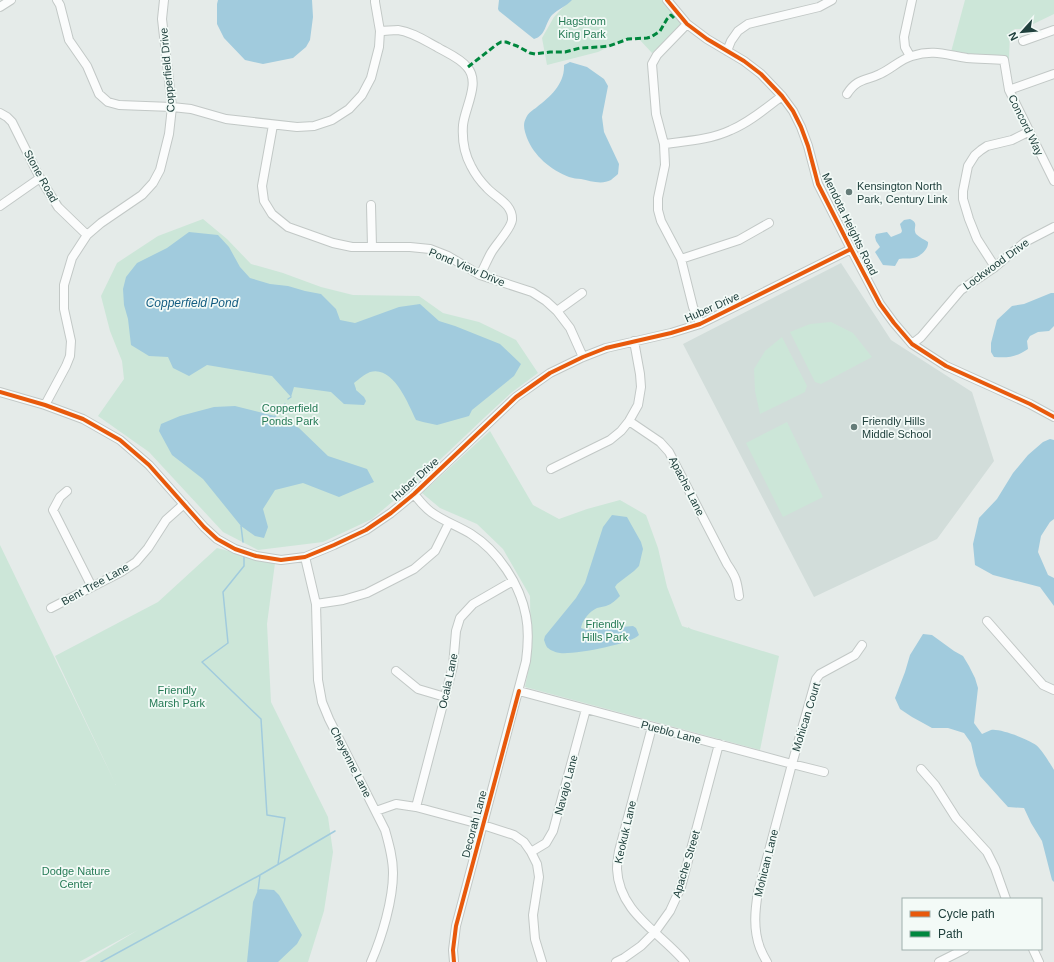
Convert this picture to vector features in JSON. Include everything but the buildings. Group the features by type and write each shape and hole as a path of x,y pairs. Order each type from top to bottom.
{"street":[{"path":"0,7 11,0"},
{"path":"57,0 60,5 69,40 86,66 99,94 108,102 119,105 191,109 226,120 297,126 314,126 332,120 349,109 362,95 371,78 379,47 380,31 375,0"},
{"name":"Copperfield Drive","path":"45,405 70,356 71,341 64,309 64,284 72,258 87,235 101,223 142,195 153,183 160,170 169,134 172,107 162,19 164,0"},
{"name":"Mendota Heights Road","path":"667,0 687,24 707,39 744,61 761,74 782,96 793,111 808,146 818,184 851,249 880,304 912,344 946,366 1030,404 1054,417"},
{"path":"727,51 731,41 738,31 748,24 819,7 832,0"},
{"path":"848,94 851,87 856,83 880,74 910,56 905,47 904,37 912,0"},
{"path":"687,24 657,55 652,64 656,114 664,144 665,165 658,198 658,210 661,221 681,259 693,307 700,324"},
{"path":"380,31 397,30 411,33 461,61 468,67 472,75 473,83 463,124 465,153 478,178 488,189 507,204 512,215 512,222 491,253 480,275"},
{"path":"1023,41 1054,30"},
{"name":"Concord Way","path":"910,56 934,52 967,58 1004,60 1009,90 1054,181"},
{"path":"1009,90 1054,74"},
{"path":"664,144 710,137 729,131 749,121 782,96"},
{"name":"Stone Road","path":"0,113 12,122 40,178 58,207 87,235"},
{"name":"Pond View Drive","path":"273,125 262,186 264,201 272,214 288,227 333,243 352,247 410,246 430,249 448,256 480,275 532,292 546,301 557,311 570,328 583,357"},
{"path":"995,267 977,239 963,199 962,191 968,166 971,160 987,146 1012,140 1030,132"},
{"path":"0,206 40,178"},
{"path":"371,205 372,247"},
{"path":"681,259 739,240 769,223"},
{"name":"Lockwood Drive","path":"912,344 921,337 961,290 995,267 1024,242 1054,227"},
{"name":"Huber Drive","path":"0,392 45,405 83,419 120,440 149,465 204,527 217,539 235,549 256,556 281,560 305,558 366,530 391,513 414,494 516,397 550,373 606,348 671,333 700,324 851,249"},
{"path":"557,311 582,292"},
{"path":"551,469 610,440 621,431 629,421 638,405 641,387 634,341"},
{"name":"Apache Lane","path":"629,421 660,442 669,452 727,564 735,576 739,596"},
{"path":"67,491 60,498 53,510 92,587"},
{"name":"Decorah Lane","path":"414,494 430,511 472,535 491,550 508,570 519,592 526,615 528,640 526,661 456,926 453,950 454,962"},
{"name":"Bent Tree Lane","path":"51,608 121,572 136,562 148,548 166,520 184,504"},
{"path":"316,604 343,600 366,593 414,569 435,551 449,523"},
{"name":"Cheyenne Lane","path":"305,558 316,604 318,680 322,702 329,719 385,830 390,849 393,871 392,891 381,936 371,962"},
{"name":"Ocala Lane","path":"416,807 453,666 456,631 460,618 473,604 513,581"},
{"path":"987,621 1043,685 1054,690"},
{"name":"Mohican Court","path":"792,764 816,679 820,674 855,655 862,645"},
{"path":"396,671 418,689 445,698"},
{"name":"Pueblo Lane","path":"519,691 824,772"},
{"name":"Navajo Lane","path":"531,852 546,843 553,831 586,709"},
{"name":"Keokuk Lane","path":"652,727 619,851 617,869 620,887 627,903 637,916 686,962"},
{"name":"Apache Street","path":"616,962 641,946 655,932 670,911 681,887 719,744"},
{"name":"Mohican Lane","path":"767,962 760,947 755,928 755,911 758,892 792,764"},
{"path":"920,768 935,785 956,818 987,852 995,868 1006,898"},
{"path":"376,811 396,804 416,807 484,824 514,835 524,842 537,864 539,877 533,915 535,939 542,962"},
{"path":"939,962 963,950"},
{"path":"1033,950 1039,962"}],"shaded area":[{"name":"Friendly Hills Middle School","path":"841,263 891,340 972,392 994,461 937,539 814,597 683,344"}],"green space":[{"name":"Hagstrom King Park","path":"570,0 662,0 682,24 652,53 639,39 625,39 598,52 547,65 542,38 554,17"},
{"path":"965,0 1054,0 1054,14 1023,29 1015,29 1010,32 1009,59 951,52"},
{"name":"Copperfield Ponds Park","path":"203,219 227,239 251,264 283,273 321,287 353,295 419,296 443,313 479,322 516,340 538,373 511,393 424,475 372,519 323,542 258,550 223,532 149,452 98,416 124,379 122,361 110,331 101,296 117,263 158,236"},
{"path":"831,322 853,333 872,357 821,384 815,382 790,332 810,324"},
{"path":"782,337 807,386 805,392 760,414 755,391 754,369 765,351"},
{"path":"787,422 823,497 783,517 746,443"},
{"name":"Friendly Hills Park","path":"490,431 533,505 559,519 587,509 620,500 646,515 658,548 667,587 682,626 779,656 760,750 525,687 531,657 530,596 503,549 477,524 440,508 422,493"},
{"name":"Friendly Marsh Park","path":"0,545 116,785 55,656 158,602 217,548 275,563 267,624 271,702 328,817 333,852 324,911 308,962 85,962 138,930 79,962 0,962"}],"water":[{"path":"218,0 312,0 313,17 310,40 306,47 293,58 263,64 245,60 224,38 217,24"},
{"path":"499,0 572,0 552,15 541,35 534,39 499,11"},
{"path":"570,62 587,67 604,79 608,86 602,117 604,132 619,164 618,174 611,180 596,182 569,177 562,174 544,162 534,151 525,133 524,123 527,116 556,89 564,72 564,65"},
{"path":"910,219 915,222 916,234 928,242 927,247 924,252 916,257 899,259 895,266 883,265 875,252 880,247 876,241 876,234 887,232 891,237 901,233 902,231 900,224 904,220"},
{"name":"Copperfield Pond","path":"189,232 218,235 229,247 240,267 250,278 270,284 288,286 321,294 336,309 340,320 355,323 399,307 420,304 439,321 500,344 521,364 514,376 472,410 469,416 437,425 416,420 399,387 386,374 378,371 368,373 354,383 356,390 364,397 366,401 364,405 344,404 331,392 294,387 291,397 272,376 207,365 189,376 173,368 168,357 149,356 131,345 128,319 124,305 123,289 126,277 137,263 167,248"},
{"path":"1054,293 1054,326 1049,331 1038,332 1030,336 1027,341 1028,349 1020,354 1008,357 994,357 991,352 991,343 997,320 1012,306 1024,304"},
{"path":"235,406 275,416 299,428 328,456 367,469 374,482 339,497 303,483 275,490 263,509 268,527 264,538 255,536 241,526 203,479 172,455 159,431 161,424 180,416 214,407"},
{"path":"1050,439 1054,440 1054,519 1050,522 1041,536 1038,552 1048,575 1054,578 1054,606 1040,587 993,575 975,565 973,544 979,518 997,499 1013,473 1028,455 1043,442"},
{"path":"612,515 627,517 641,542 643,549 639,566 615,587 620,596 610,604 592,611 585,619 581,628 587,630 633,626 636,628 639,635 625,642 589,651 559,653 549,649 544,640 545,636 576,598 585,583 603,527"},
{"path":"923,634 932,635 963,656 969,666 978,688 974,723 982,734 995,730 1014,734 1027,740 1039,747 1054,770 1054,882 1052,880 1042,841 1024,808 1008,807 980,776 971,743 964,733 948,728 932,728 900,709 895,698 910,655"},
{"path":"258,890 274,890 279,895 302,935 297,944 278,962 247,962 253,902"}],"waterway":[{"path":"275,416 285,404"},
{"path":"241,526 243,542"},
{"path":"244,557 244,566 223,592 228,643 202,662 261,719 267,815 285,818 278,864"},
{"path":"101,962 260,875 335,831"},
{"path":"258,891 260,875"}],"marked path":[{"path":"468,67 501,42 506,42 535,54 565,52 580,48 609,46 628,39 651,37 660,31 671,15 674,18"}],"cycle path":[{"path":"667,0 687,24 707,39 744,61 761,74 782,96 793,111 808,146 818,184 851,249 880,304 912,344 946,366 1030,404 1054,417"},
{"path":"0,392 45,405 83,419 120,440 149,465 204,527 217,539 235,549 256,556 281,560 305,557 366,530 391,513 414,494 516,397 550,373 606,348 671,333 700,324 851,249"},
{"path":"454,962 453,950 456,926 519,691"}],"place":[{"name":"Kensington North Park, Century Link","path":"849,192"},
{"name":"Friendly Hills Middle School","path":"854,427"}],"park label":[{"name":"Dodge Nature Center","path":"76,877"}]}
